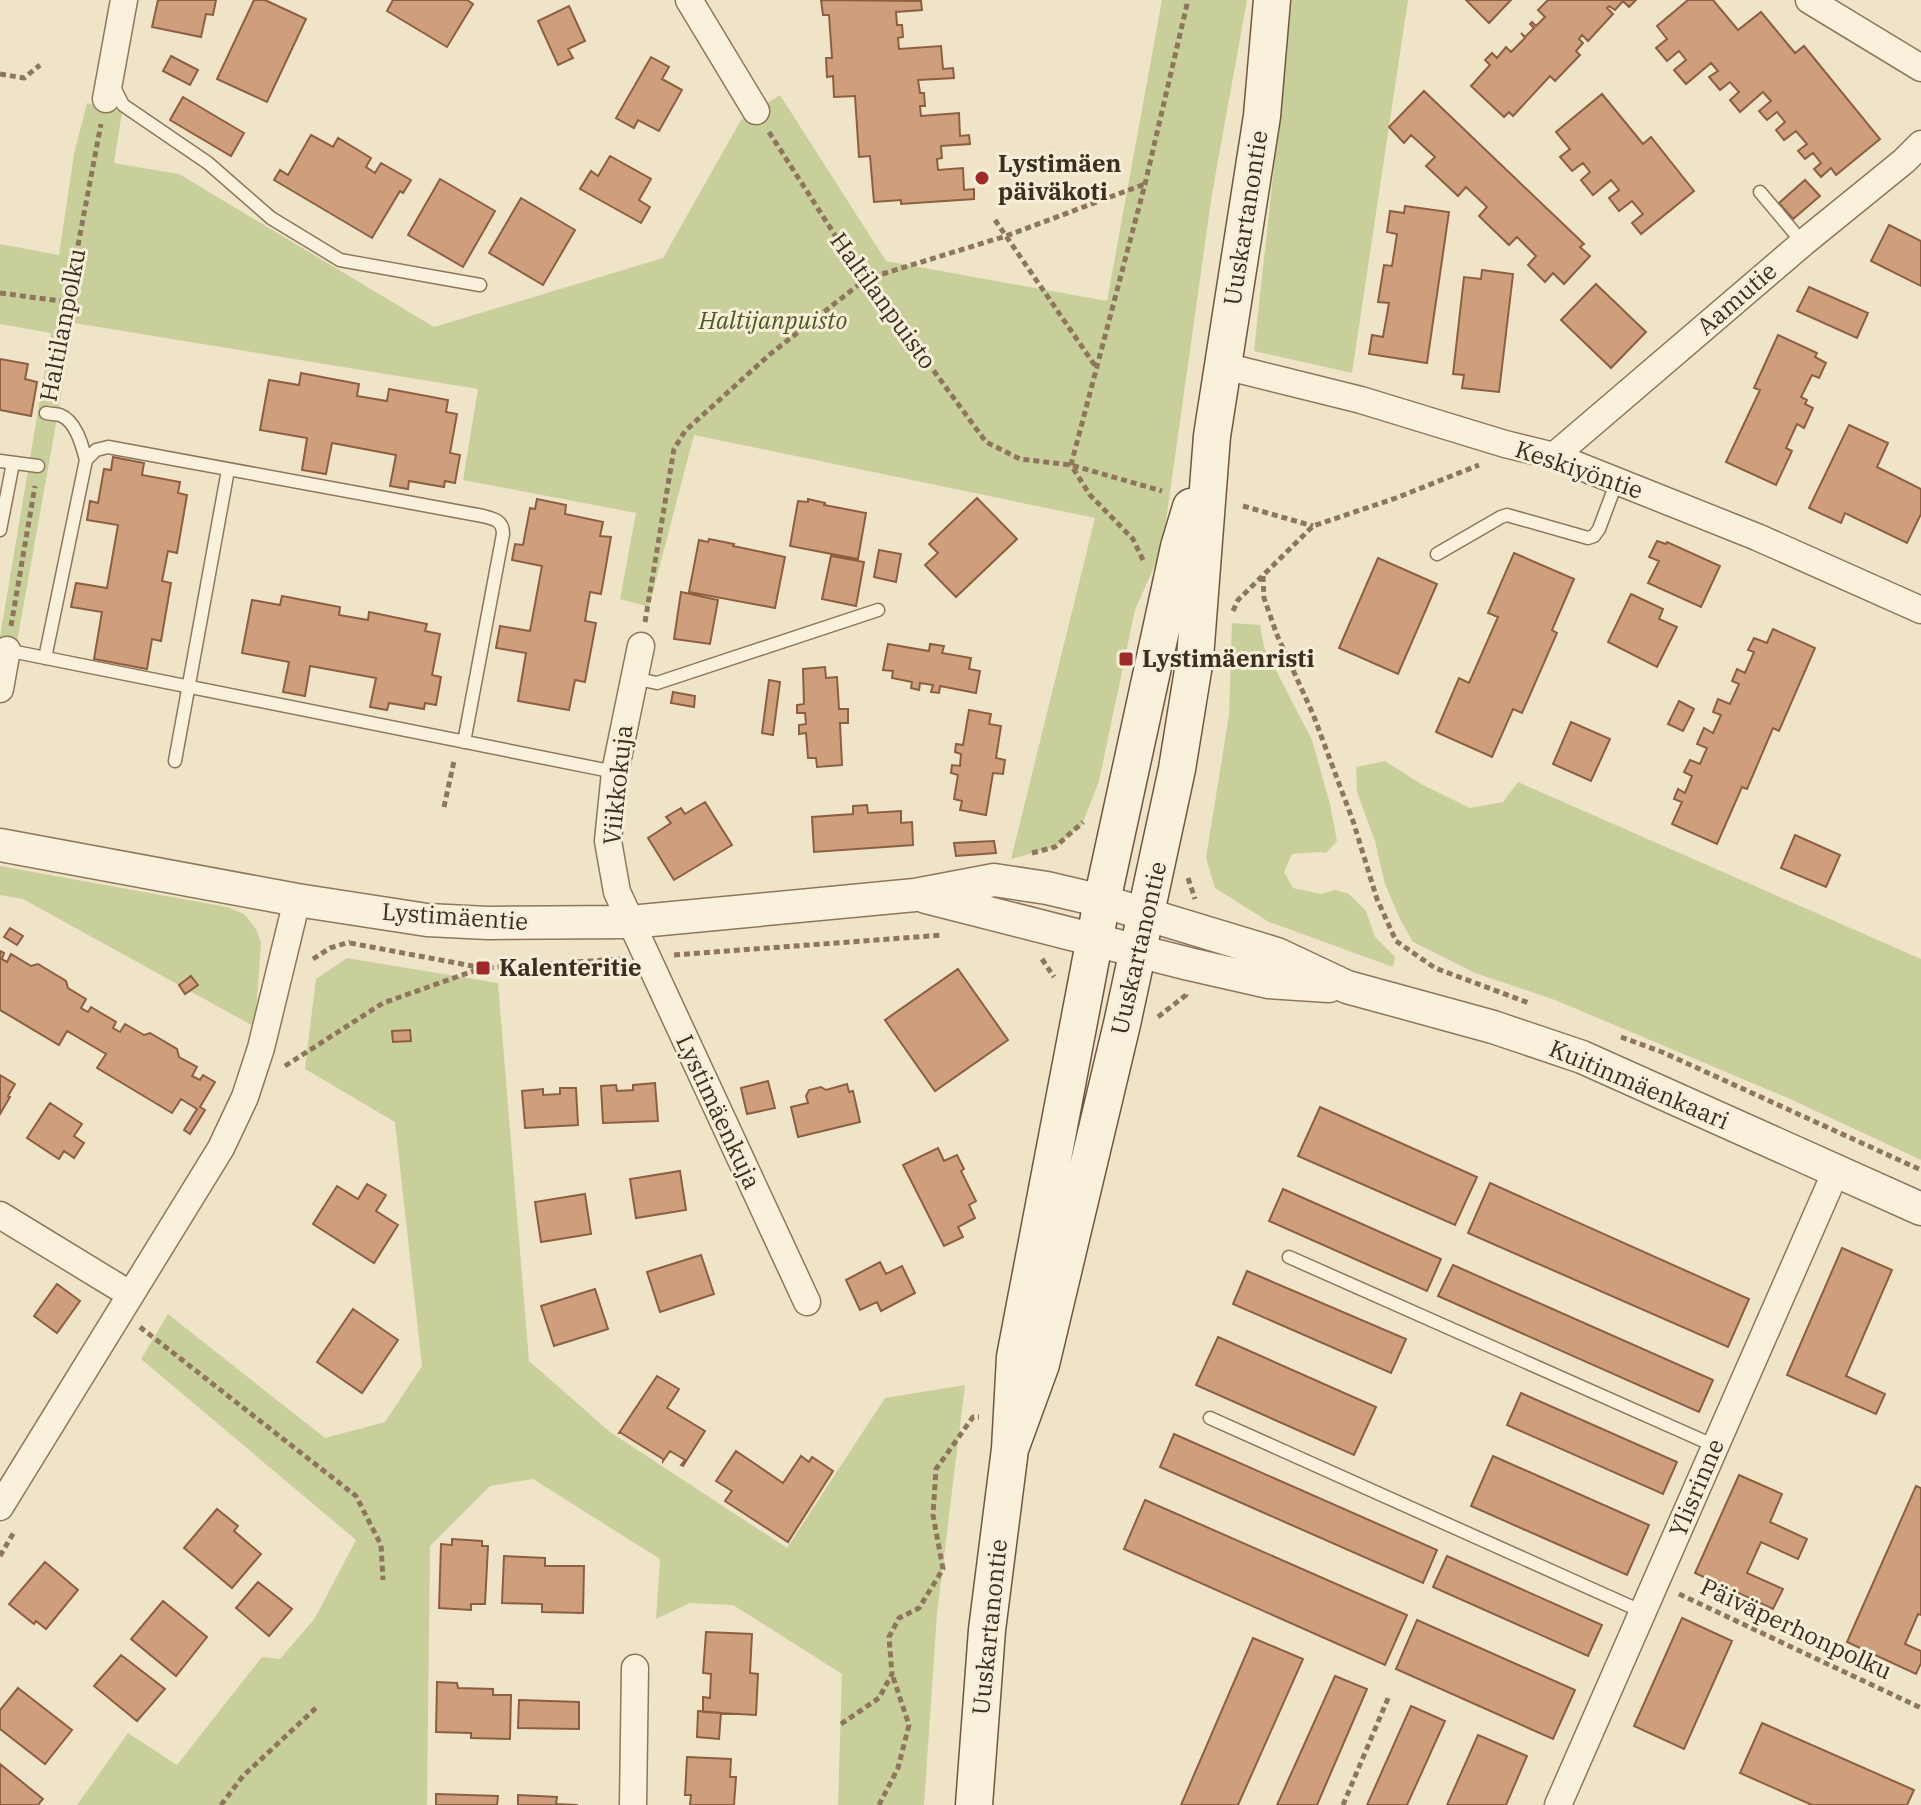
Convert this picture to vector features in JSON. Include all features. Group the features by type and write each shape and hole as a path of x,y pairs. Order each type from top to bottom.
{"main road":[{"name":"Uuskartanontie","path":"1010,1449 1041,1364 1138,951 1177,769 1195,658 1212,436 1262,116 1272,0"},
{"name":"Uuskartanontie","path":"974,1805 987,1630 1010,1449 1015,1357 1102,901 1179,547 1212,436"}],"street":[{"path":"108,88 124,0"},
{"path":"689,0 756,111"},
{"path":"1809,0 1921,68"},
{"name":"Aamutie","path":"1554,456 1803,243 1915,159"},
{"name":"Keskiyöntie","path":"1224,366 1361,400 1554,456 1757,537 1921,610"},
{"name":"Viikkokuja","path":"630,922 617,892 608,841 615,772 641,646"},
{"path":"0,689 4,650"},
{"name":"Lystimäentie","path":"0,845 297,900 427,920 630,922 915,895 994,880 1047,888 1146,914"},
{"name":"Lystimäentie","path":"915,895 1138,951"},
{"path":"0,1507 221,1148 245,1097 261,1048 297,900"},
{"name":"Kuitinmäenkaari","path":"1146,914 1277,954 1347,987 1493,1027 1582,1057 1921,1209"},
{"name":"Lystimäenkuja","path":"630,922 807,1302"},
{"name":"Kuitinmäenkaari","path":"1138,951 1268,982 1347,987"},
{"name":"Ylisrinne","path":"1558,1805 1836,1171"},
{"path":"0,1215 118,1287"},
{"path":"633,1805 635,1668"}],"lane":[{"path":"108,88 123,105 208,163 271,218 340,260 480,285"},
{"path":"1760,192 1803,243"},
{"path":"45,658 86,460 81,440 71,425 63,416 46,413"},
{"path":"86,460 96,450 108,447 483,516 500,522 503,534 461,741"},
{"path":"0,530 6,462 38,466"},
{"path":"175,761 228,470"},
{"path":"1437,554 1507,515 1588,538 1594,536 1617,481"},
{"path":"633,678 657,683 878,610"},
{"path":"4,650 615,772"},
{"path":"1289,1257 1715,1446"},
{"path":"1210,1418 1643,1612"}],"path":[{"path":"1145,565 1133,539 1090,495 1071,465 1145,184 1188,0"},
{"path":"0,74 24,78 40,65"},
{"name":"Haltilanpolku","path":"46,413 108,88"},
{"name":"Haltilanpuisto","path":"756,111 840,243 986,442 1020,459 1071,465 1162,491"},
{"path":"641,646 674,449 685,431 769,355 866,279 1006,236 1145,184"},
{"path":"995,220 1097,368"},
{"path":"0,293 68,302"},
{"path":"1231,614 1238,600 1313,526 1396,498 1486,462 1505,444"},
{"path":"4,650 38,466"},
{"path":"1243,506 1313,526"},
{"path":"1263,575 1264,598 1277,635 1313,714 1353,821 1377,899 1396,941 1435,968 1540,1007"},
{"path":"444,807 461,741"},
{"path":"1025,855 1055,847 1082,825 1088,810"},
{"path":"278,1071 383,1003 483,968"},
{"path":"1186,995 1198,997"},
{"path":"1608,1032 1662,1052 1921,1170"},
{"path":"136,1324 356,1496 381,1545 383,1580"},
{"path":"879,1805 898,1768 909,1725 892,1674 889,1637 899,1618 919,1608 943,1569 933,1515 936,1469 973,1417 990,1416"},
{"name":"Päiväperhonpolku","path":"1656,1584 1921,1708"},
{"path":"841,1724 879,1698 892,1674"},
{"path":"1343,1805 1389,1696"},
{"path":"221,1805 243,1776 318,1706"}],"green space":[{"name":"Haltijanpuisto","path":"1162,0 1247,0 1212,194 1162,549 1135,610 1099,781 1082,825 1055,847 1011,859 1095,518 694,435 649,607 620,599 636,513 463,480 478,389 74,323 16,648 0,637 51,333 0,324 0,244 59,255 74,154 87,103 122,112 114,163 179,174 434,327 663,258 741,120 780,95 886,261 1107,301"},
{"path":"1292,0 1408,0 1352,373 1254,351"},
{"path":"1232,623 1260,625 1264,647 1312,740 1330,804 1337,841 1326,853 1292,854 1284,872 1293,888 1321,894 1335,890 1349,894 1366,911 1375,937 1395,957 1393,967 1269,922 1215,888 1206,858 1229,715"},
{"path":"1385,761 1421,784 1470,808 1503,802 1518,782 1921,959 1921,1160 1788,1098 1555,1000 1475,973 1413,942 1385,884 1375,841 1357,792 1356,767"},
{"path":"0,866 227,907 244,914 256,929 261,943 255,1027 23,899 0,895"},
{"path":"347,958 498,983 529,1361 610,1432 787,1548 885,1398 965,1385 937,1614 924,1805 838,1805 842,1674 733,1605 690,1603 656,1619 660,1559 533,1479 490,1486 430,1546 427,1805 77,1805 128,1733 177,1765 262,1657 280,1659 315,1618 356,1540 141,1359 168,1314 325,1438 385,1422 422,1366 395,1122 305,1069 316,979"}],"building":[{"path":"158,0 216,0 213,15 206,14 201,37 152,27"},
{"path":"254,0 265,0 306,19 267,102 217,79"},
{"path":"393,0 467,0 473,4 447,47 387,11"},
{"path":"821,0 921,1 922,10 896,12 897,25 902,25 903,37 898,38 899,49 941,46 943,69 953,68 954,78 918,80 920,93 924,93 925,106 920,106 921,116 959,113 960,136 969,135 970,144 941,146 942,158 937,159 938,170 963,168 964,190 974,189 974,199 901,204 901,200 874,202 870,156 859,157 855,96 834,97 833,76 827,77 826,58 832,58 829,15 823,15"},
{"path":"1466,0 1511,0 1489,23"},
{"path":"1548,0 1636,0 1629,7 1623,1 1615,10 1609,6 1607,8 1613,14 1588,41 1582,35 1579,39 1583,43 1576,51 1580,55 1555,81 1550,76 1513,116 1509,112 1504,117 1471,86 1490,65 1485,60 1492,53 1497,58 1506,47 1511,52 1525,38 1521,33 1525,37 1534,28 1530,24 1532,22 1536,26 1545,17 1538,10"},
{"path":"1688,0 1713,0 1738,30 1761,12 1795,53 1804,46 1880,139 1836,175 1831,168 1821,177 1814,169 1821,163 1813,153 1805,159 1798,151 1807,144 1796,131 1784,140 1776,130 1785,122 1777,112 1767,120 1759,111 1771,101 1763,92 1740,112 1730,100 1739,92 1730,82 1720,90 1709,77 1718,71 1711,63 1686,84 1674,70 1686,60 1679,51 1667,61 1656,48 1667,39 1657,26"},
{"path":"569,6 585,41 568,49 573,58 558,65 538,21"},
{"path":"171,56 198,70 190,85 163,71"},
{"path":"651,57 669,67 662,79 682,90 659,131 638,120 634,128 616,118"},
{"path":"1424,91 1584,244 1580,247 1590,256 1564,284 1553,273 1545,282 1528,265 1536,256 1517,237 1509,245 1479,216 1487,207 1466,187 1458,196 1426,166 1435,157 1411,135 1404,143 1389,127"},
{"path":"1602,94 1643,144 1651,137 1694,191 1641,234 1632,223 1643,214 1632,201 1619,211 1609,198 1619,190 1611,180 1593,195 1581,180 1590,172 1583,163 1572,171 1560,157 1570,149 1556,132"},
{"path":"183,97 244,133 231,156 170,120"},
{"path":"311,135 333,147 338,138 371,158 366,167 375,173 381,163 411,180 403,193 400,191 372,238 274,180 280,170 288,175"},
{"path":"610,156 651,179 639,200 650,207 641,223 580,189 591,171 598,176"},
{"path":"440,179 495,211 463,267 408,235"},
{"path":"1805,180 1820,196 1793,219 1779,203"},
{"path":"521,198 575,230 543,285 489,253"},
{"path":"1405,206 1449,212 1427,363 1369,354 1372,335 1383,337 1389,303 1378,302 1384,265 1392,266 1397,234 1387,232 1390,211 1404,213"},
{"path":"1889,225 1921,241 1921,286 1871,261"},
{"path":"1482,270 1513,274 1499,392 1462,388 1464,375 1453,374 1464,277 1481,279"},
{"path":"1596,284 1646,332 1611,368 1561,320"},
{"path":"1809,287 1868,313 1857,338 1797,311"},
{"path":"1778,335 1817,353 1815,357 1826,363 1819,378 1812,375 1801,397 1807,400 1805,404 1813,408 1804,428 1797,424 1786,448 1792,451 1776,485 1726,462 1760,390 1754,388"},
{"path":"0,359 28,364 25,379 37,382 31,416 0,410"},
{"path":"301,373 359,384 357,396 387,401 389,389 448,400 446,412 457,414 450,453 460,455 455,483 445,481 444,487 409,481 408,489 390,486 396,455 332,443 326,474 302,470 307,438 260,430 269,380 299,385"},
{"path":"1849,425 1888,443 1877,467 1921,489 1921,514 1907,543 1845,513 1841,523 1809,508"},
{"path":"113,457 144,463 142,475 180,482 178,493 187,495 177,553 168,551 162,581 171,583 161,641 152,639 147,669 94,659 102,612 71,607 76,583 107,588 118,525 87,520 90,501 98,503 104,469 111,470"},
{"path":"977,498 1017,539 956,597 925,565 938,553 929,544"},
{"path":"537,499 566,505 565,514 603,522 600,536 611,537 601,594 590,592 585,621 596,623 585,682 575,680 569,710 518,701 526,653 496,648 500,626 530,631 542,566 512,560 515,544 523,545 530,508 535,509"},
{"path":"808,499 866,513 858,559 790,546 798,501 808,502"},
{"path":"709,539 785,557 775,608 689,592 699,540 708,542"},
{"path":"1657,541 1667,542 1720,566 1701,607 1648,583 1659,561 1649,557"},
{"path":"879,550 901,554 896,582 874,577"},
{"path":"1514,553 1574,579 1552,630 1557,633 1522,713 1513,709 1492,757 1436,732 1459,678 1469,683 1498,617 1488,613"},
{"path":"831,556 864,562 856,606 822,599"},
{"path":"1378,558 1437,584 1398,674 1339,648"},
{"path":"681,592 718,600 710,644 674,639"},
{"path":"1631,594 1663,609 1659,619 1677,627 1657,667 1608,642"},
{"path":"282,596 340,607 339,615 368,620 369,612 427,624 425,631 440,634 432,675 441,677 436,705 425,703 424,709 389,703 387,710 370,707 376,678 310,666 305,696 283,692 289,662 242,653 252,600 280,605"},
{"path":"1773,629 1815,648 1779,731 1773,728 1747,789 1742,787 1717,844 1672,824 1682,802 1674,799 1678,789 1685,793 1692,776 1684,772 1690,760 1700,764 1707,748 1697,744 1704,728 1713,733 1721,715 1713,712 1718,699 1730,704 1739,684 1732,681 1737,669 1745,673 1754,652 1748,650 1754,638 1767,643"},
{"path":"888,644 929,651 930,644 944,646 942,653 971,658 969,669 980,671 976,693 940,686 939,693 931,692 933,685 920,683 919,690 911,688 912,682 892,678 893,671 883,670"},
{"path":"825,667 826,678 837,677 839,709 848,709 848,723 840,723 842,765 817,767 816,758 808,758 806,733 799,734 799,725 806,724 805,713 797,713 797,705 804,704 803,669"},
{"path":"769,680 780,682 773,735 762,733"},
{"path":"673,692 695,696 694,707 671,703"},
{"path":"1679,701 1694,709 1683,731 1668,724"},
{"path":"969,710 991,714 989,724 1001,726 996,758 1005,760 1003,774 993,773 986,815 960,810 962,801 954,799 958,775 951,773 952,765 960,766 961,754 955,752 956,744 963,745"},
{"path":"1571,722 1610,739 1591,781 1553,764"},
{"path":"705,802 732,845 674,880 648,838 671,823 666,817 681,808 685,814"},
{"path":"867,805 868,813 901,811 901,823 912,822 913,845 814,852 812,817 853,814 853,806"},
{"path":"1795,835 1840,855 1826,887 1781,868"},
{"path":"994,841 996,853 956,856 954,843"},
{"path":"10,928 23,936 17,945 4,937"},
{"path":"0,951 4,953 2,959 7,962 11,954 31,966 38,964 66,981 68,988 86,999 81,1008 88,1012 91,1007 116,1022 113,1028 120,1032 125,1024 144,1035 150,1033 177,1049 179,1057 197,1067 192,1076 200,1080 203,1075 215,1082 200,1107 205,1110 190,1134 184,1130 197,1109 181,1099 172,1113 97,1068 106,1054 67,1031 59,1045 0,1010"},
{"path":"958,969 1008,1040 935,1091 885,1020"},
{"path":"191,976 198,985 185,994 179,985"},
{"path":"410,1030 411,1041 393,1042 392,1031"},
{"path":"0,1075 15,1084 0,1114"},
{"path":"768,1081 775,1108 747,1114 741,1088"},
{"path":"655,1083 658,1121 603,1123 601,1086 616,1085 617,1091 633,1090 633,1085"},
{"path":"847,1084 849,1092 853,1091 860,1122 798,1137 791,1107 808,1103 806,1096 809,1090 821,1087 826,1090"},
{"path":"560,1088 576,1088 578,1125 525,1128 522,1091 543,1089 543,1095 560,1094"},
{"path":"50,1103 82,1124 74,1136 84,1143 74,1158 64,1151 59,1159 27,1138"},
{"path":"1320,1107 1477,1177 1455,1225 1298,1156"},
{"path":"938,1148 944,1161 957,1155 964,1169 961,1171 976,1201 969,1205 975,1218 958,1227 963,1237 944,1246 903,1165"},
{"path":"680,1171 686,1210 636,1218 630,1179"},
{"path":"1490,1183 1749,1299 1728,1347 1468,1233"},
{"path":"367,1184 386,1195 376,1211 398,1225 374,1263 313,1224 337,1186 358,1199"},
{"path":"1283,1189 1441,1259 1427,1291 1269,1221"},
{"path":"585,1194 591,1234 541,1242 535,1202"},
{"path":"1842,1248 1892,1270 1846,1376 1885,1394 1876,1414 1787,1375"},
{"path":"701,1255 714,1294 660,1312 647,1272"},
{"path":"880,1262 886,1274 902,1266 915,1293 881,1311 877,1302 860,1310 846,1280"},
{"path":"1453,1265 1713,1380 1699,1412 1438,1296"},
{"path":"1247,1271 1406,1339 1391,1373 1233,1304"},
{"path":"57,1284 80,1301 57,1333 34,1316"},
{"path":"595,1289 608,1329 554,1346 541,1306"},
{"path":"353,1309 398,1340 362,1393 317,1362"},
{"path":"1218,1337 1376,1407 1354,1455 1196,1385"},
{"path":"657,1376 679,1389 667,1408 705,1431 683,1466 685,1460 670,1451 663,1461 619,1433"},
{"path":"1521,1393 1677,1462 1663,1494 1507,1425"},
{"path":"1174,1434 1437,1550 1423,1583 1160,1467"},
{"path":"736,1451 783,1483 801,1456 809,1462 812,1457 833,1471 788,1542 725,1501 732,1491 716,1481"},
{"path":"1493,1456 1649,1525 1627,1575 1471,1506"},
{"path":"1739,1475 1782,1494 1770,1522 1807,1539 1798,1559 1761,1542 1747,1573 1783,1589 1773,1609 1695,1573"},
{"path":"1916,1486 1921,1488 1921,1615 1918,1614 1905,1644 1921,1651 1921,1663 1916,1674 1847,1642"},
{"path":"1145,1500 1407,1615 1385,1665 1124,1549"},
{"path":"217,1509 238,1526 234,1531 261,1554 232,1588 184,1548"},
{"path":"452,1539 482,1541 482,1546 488,1546 485,1604 471,1604 471,1610 439,1608 441,1544 452,1545"},
{"path":"504,1556 545,1558 545,1566 584,1566 583,1613 542,1612 542,1604 502,1603"},
{"path":"1447,1556 1602,1625 1588,1656 1433,1587"},
{"path":"45,1562 78,1590 46,1629 36,1621 34,1624 9,1604"},
{"path":"258,1582 292,1609 269,1636 236,1608"},
{"path":"163,1601 207,1637 176,1676 131,1639"},
{"path":"1682,1618 1732,1641 1684,1749 1634,1726"},
{"path":"1417,1620 1575,1690 1553,1739 1396,1669"},
{"path":"706,1632 752,1634 750,1673 758,1674 756,1715 703,1712 703,1697 710,1698 711,1674 703,1673"},
{"path":"1253,1638 1303,1659 1238,1805 1181,1805"},
{"path":"121,1655 165,1689 137,1721 94,1686"},
{"path":"1335,1676 1367,1689 1317,1805 1277,1805"},
{"path":"437,1682 457,1683 458,1688 493,1689 493,1695 511,1695 510,1739 471,1738 471,1733 436,1732"},
{"path":"18,1688 72,1730 45,1764 0,1729 0,1710"},
{"path":"519,1700 579,1702 579,1729 518,1728"},
{"path":"1411,1706 1445,1721 1407,1805 1367,1805"},
{"path":"698,1711 721,1713 719,1739 697,1737"},
{"path":"1762,1723 1914,1790 1907,1805 1812,1805 1740,1773"},
{"path":"1478,1735 1527,1756 1506,1805 1447,1805"},
{"path":"687,1757 731,1759 730,1777 736,1777 734,1805 690,1805 691,1795 685,1795"},
{"path":"0,1764 43,1799 38,1805 0,1805"},
{"path":"436,1794 498,1796 497,1805 436,1805"},
{"path":"518,1795 557,1797 556,1804 578,1805 518,1805"}],"place":[{"name":"Lystimäen päiväkoti","path":"982,178"},
{"name":"Lystimäenristi","path":"1126,659"},
{"name":"Kalenteritie","path":"483,968"}]}
